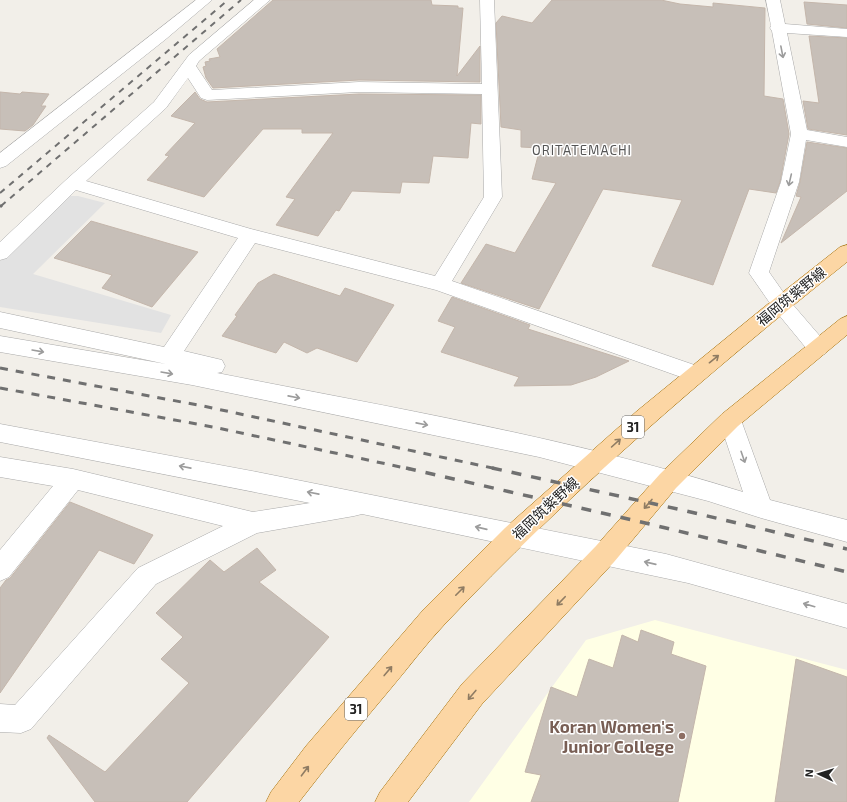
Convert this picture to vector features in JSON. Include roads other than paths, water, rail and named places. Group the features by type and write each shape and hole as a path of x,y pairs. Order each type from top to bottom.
{"main road":[{"name":"福岡筑紫野線","path":"282,802 316,756 433,618 514,536 695,374 847,252"},
{"path":"390,802 472,694 605,554 668,480 730,420 847,324"}],"street":[{"path":"0,162 205,0"},
{"path":"0,253 73,183 160,105 189,67 194,58 263,0"},
{"path":"440,284 493,198 487,0"},
{"path":"773,0 777,28 799,134 790,182 760,272 781,304 818,348"},
{"path":"777,28 847,33"},
{"path":"189,67 207,95 359,87 490,89"},
{"path":"799,134 847,142"},
{"path":"73,183 250,235 440,284 695,374"},
{"path":"169,357 250,235"},
{"path":"0,320 169,357 324,387 383,416"},
{"path":"0,344 192,377 539,447 668,480 761,508 847,530"},
{"path":"730,420 761,508"},
{"path":"0,433 367,503 514,536 688,571 847,616"},
{"path":"0,467 73,479 253,523"},
{"path":"0,569 73,479"},
{"path":"0,718 21,720 148,576 253,523 367,503"}],"railway":[{"path":"0,193 228,0"},
{"path":"1,206 241,0"},
{"path":"0,368 203,406 497,469"},
{"path":"0,388 213,427 410,469"},
{"path":"406,468 637,521 847,572"},
{"path":"492,468 682,510 847,549"}],"place":[{"name":"Koran Women's Junior College","path":"682,736"}],"district":[{"name":"ORITATEMACHI","path":"582,150"}]}
